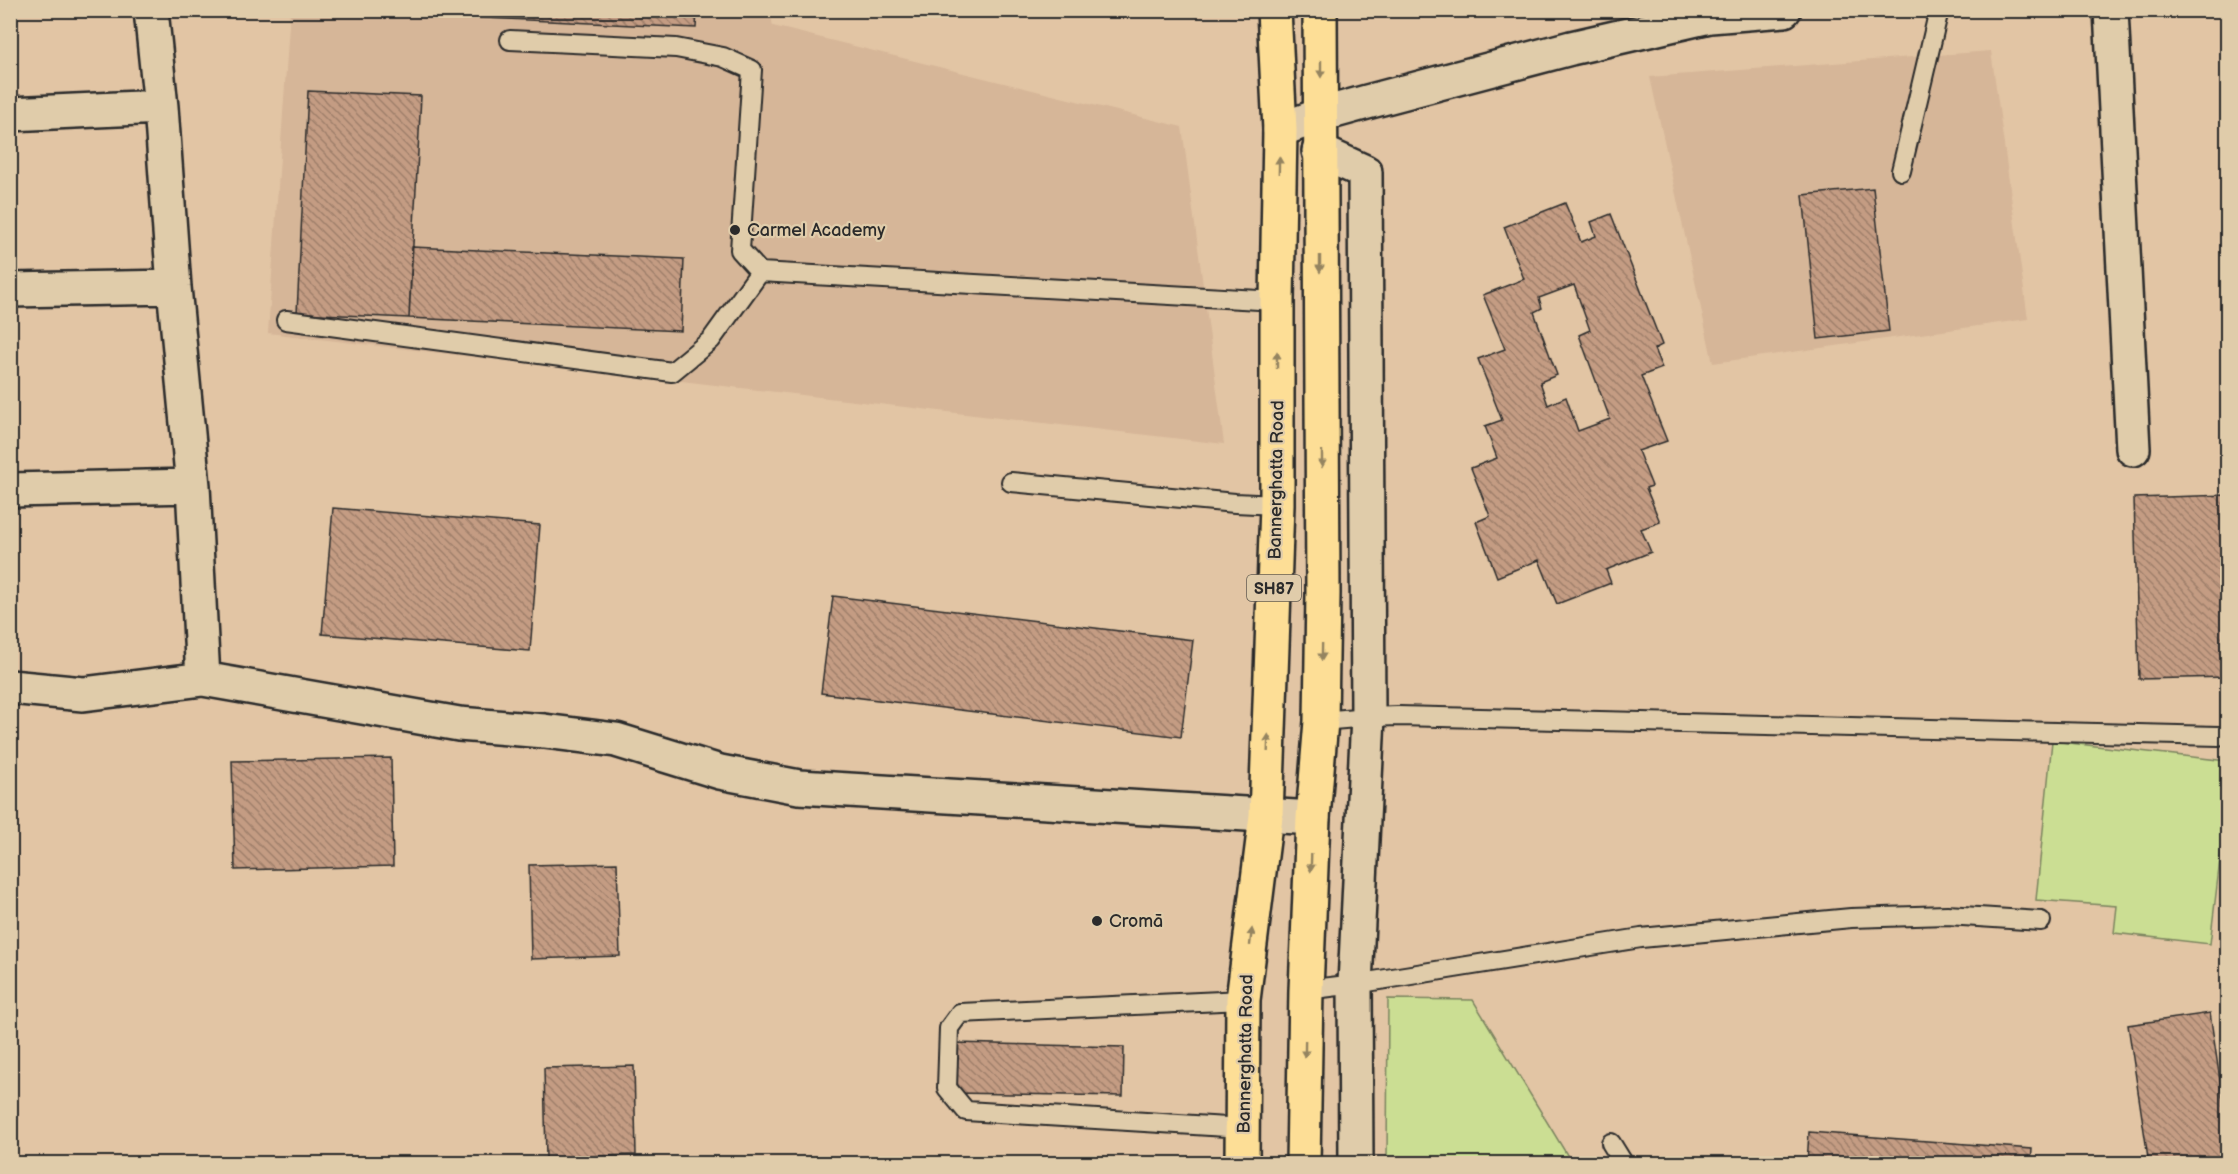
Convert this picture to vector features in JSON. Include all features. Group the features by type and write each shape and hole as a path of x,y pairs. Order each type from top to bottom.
{"main road":[{"name":"Bannerghatta Road","path":"1242,1164 1243,1000 1266,816 1277,505 1276,301 1280,130 1274,10"},
{"path":"1303,1164 1306,990 1313,818 1321,721 1323,593 1320,10"}],"street":[{"path":"151,10 162,107 174,286 193,486 203,679"},
{"path":"1280,130 1320,115 1480,71 1710,16 1784,10"},
{"path":"2111,10 2133,448"},
{"path":"10,114 162,107"},
{"path":"1319,151 1365,172 1368,717 1355,984 1356,1164"},
{"path":"10,290 174,286"},
{"path":"10,490 193,486"},
{"path":"10,687 83,694 203,679 459,724 616,740 720,772 799,787 1313,818"}],"lane":[{"path":"1901,171 1939,10"},
{"path":"510,40 676,48 723,57 752,70 740,250 760,272 1276,301"},
{"path":"286,320 672,372 711,340 760,272"},
{"path":"1011,482 1277,505"},
{"path":"1321,721 1368,717 2219,736"},
{"path":"1306,990 1641,938 1851,918 1947,915 2041,921"},
{"path":"1243,1000 960,1013 949,1028 947,1088 966,1111 1243,1128"},
{"path":"1611,1143 1624,1164"}],"shaded area":[{"name":"Carmel Academy","path":"290,11 770,11 773,26 1182,127 1224,444 268,333"},
{"path":"1991,51 2028,319 1713,363 1650,77"}],"green space":[{"path":"2052,741 2227,761 2227,801 2210,944 2114,933 2117,906 2036,900"},
{"path":"1388,999 1473,1000 1572,1163 1387,1163"}],"building":[{"path":"317,10 697,10 696,28"},
{"path":"308,91 421,96 409,318 297,313"},
{"path":"1873,188 1889,331 1818,339 1803,195"},
{"path":"1565,203 1581,242 1596,236 1591,222 1611,214 1662,345 1654,349 1662,368 1641,376 1667,441 1638,451 1652,486 1646,488 1660,522 1641,529 1651,552 1606,570 1611,583 1557,604 1539,560 1497,577 1476,522 1490,516 1471,468 1497,458 1485,426 1502,420 1478,359 1505,349 1483,295 1524,279 1504,227","holes":["1574,285 1590,330 1579,335 1610,419 1578,431 1566,397 1548,405 1540,382 1557,375 1534,312 1542,308 1539,298"]},
{"path":"412,247 684,259 681,331 409,318"},
{"path":"2228,495 2228,677 2139,679 2134,498"},
{"path":"333,508 540,525 530,651 322,634"},
{"path":"833,596 1193,640 1181,737 821,693"},
{"path":"391,758 393,866 235,870 232,761"},
{"path":"617,863 620,956 531,959 529,865"},
{"path":"2210,1013 2228,1134 2228,1164 2149,1164 2128,1025"},
{"path":"956,1043 1124,1047 1123,1096 955,1093"},
{"path":"634,1066 636,1155 546,1158 544,1068"},
{"path":"1809,1132 2032,1149 2031,1164 1807,1164"}],"place":[{"name":"Carmel Academy","path":"735,230"},
{"name":"Cromā","path":"1097,921"}]}
